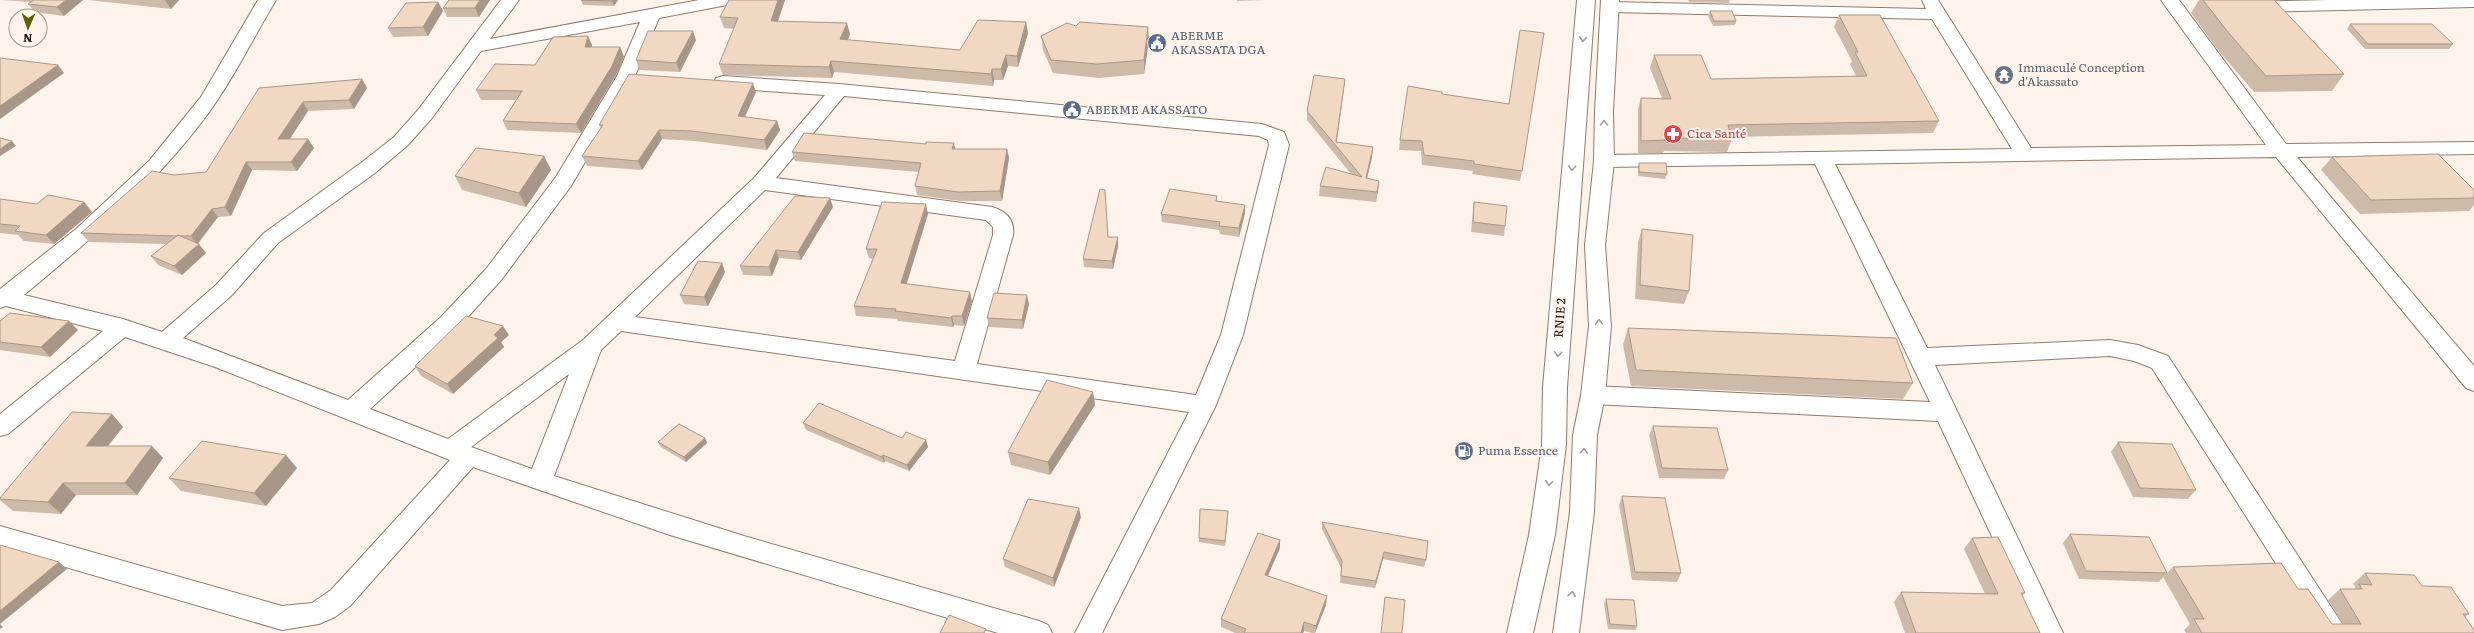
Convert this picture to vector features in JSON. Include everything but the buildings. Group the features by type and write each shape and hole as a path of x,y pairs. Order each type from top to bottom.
{"main road":[{"path":"2,298 79,238 158,164 198,114 267,0"},
{"path":"166,341 224,290 271,238 368,168 401,141 425,114 510,0"},
{"path":"476,47 728,0"},
{"name":"RNIE 2","path":"1520,633 1542,535 1554,445 1555,387 1586,0"},
{"path":"2232,7 2397,2 2474,2"},
{"path":"1566,633 1582,512 1585,435 1593,395 1600,326 1595,245 1604,161 1604,111 1610,4 1934,7 2025,154"},
{"path":"2179,5 2281,151 2474,382"},
{"path":"353,410 448,323 494,274 564,180 626,76 652,14"},
{"path":"626,76 650,77"},
{"path":"705,81 839,90 1262,130 1277,136 1279,145 1232,335 1204,405 1088,633"},
{"path":"0,537 282,618 310,617 331,607 349,590 459,453 591,346 761,183 839,90"},
{"path":"1604,161 2474,148"},
{"path":"1822,158 1920,357 2050,633"},
{"path":"761,183 992,214 1004,225 1003,235 963,372"},
{"path":"2,298 123,328 166,341 353,410 459,453 717,540 1039,633"},
{"path":"616,322 1204,405"},
{"path":"0,427 123,328"},
{"path":"540,481 591,346"},
{"path":"1920,357 2110,348 2138,352 2160,362 2335,633"},
{"path":"1593,395 1946,412"}],"place":[{"name":"ABERME AKASSATA DGA","path":"1157,43"},
{"name":"Immaculé Conception d'Akassato","path":"2004,75"},
{"name":"ABERME AKASSATO","path":"1072,110"},
{"name":"Cica Santé","path":"1673,134"},
{"name":"Puma Essence","path":"1464,451"}]}
